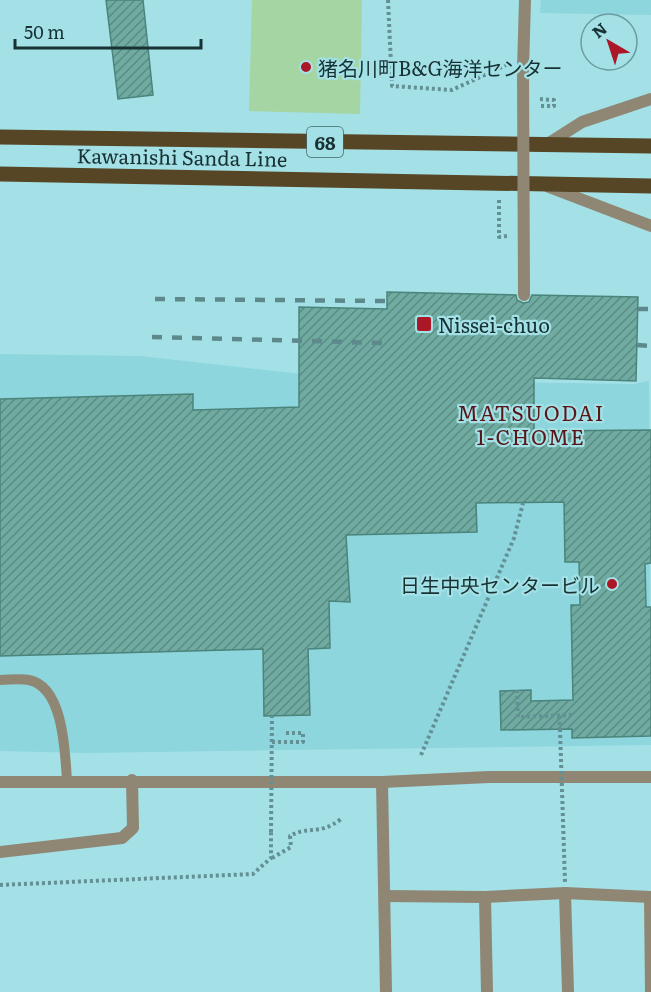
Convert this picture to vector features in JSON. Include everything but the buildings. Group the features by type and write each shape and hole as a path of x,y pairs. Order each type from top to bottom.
{"main road":[{"name":"Kawanishi Sanda Line","path":"0,137 651,146"},
{"name":"Kawanishi Sanda Line","path":"0,174 651,186"}],"street":[{"path":"524,295 525,0"},
{"path":"545,145 582,122 651,99"},
{"path":"544,185 651,226"},
{"path":"0,782 132,780 382,782 489,777 651,777"},
{"path":"0,852 122,838 133,828 132,780"},
{"path":"382,782 386,992"},
{"path":"565,888 567,992"},
{"path":"385,896 485,897 565,888 650,897 651,992"},
{"path":"485,897 487,992"}],"lane":[{"path":"0,680 30,680 45,689 60,721 67,781"}],"path":[{"path":"388,0 392,86 452,90 523,63"},
{"path":"537,106 554,106 554,99"},
{"path":"499,197 499,216"},
{"path":"421,755 514,538 523,503"},
{"path":"517,690 518,717 572,715"},
{"path":"272,716 272,858"},
{"path":"559,716 565,888"},
{"path":"272,742 303,742 303,734 285,733"},
{"path":"0,885 253,874 272,858 291,847 290,836 297,832 327,829 341,819"}],"shaded area":[{"path":"541,0 651,0 651,15 639,15 639,12 540,13"},
{"path":"0,354 140,356 356,380 634,384 649,381 651,745 86,753 0,751"}],"green space":[{"name":"猪名川町B&G海洋センター","path":"252,0 362,0 360,114 249,111"}],"railway":[{"path":"155,299 387,301"},
{"path":"638,309 651,309"},
{"path":"152,337 386,343"},
{"path":"637,345 651,346"}],"place":[{"name":"猪名川町B&G海洋センター","path":"306,67"},
{"name":"Nissei-chuo","path":"424,324"},
{"name":"日生中央センタービル","path":"612,584"}],"district":[{"name":"MATSUODAI 1-CHOME","path":"531,423"}]}
